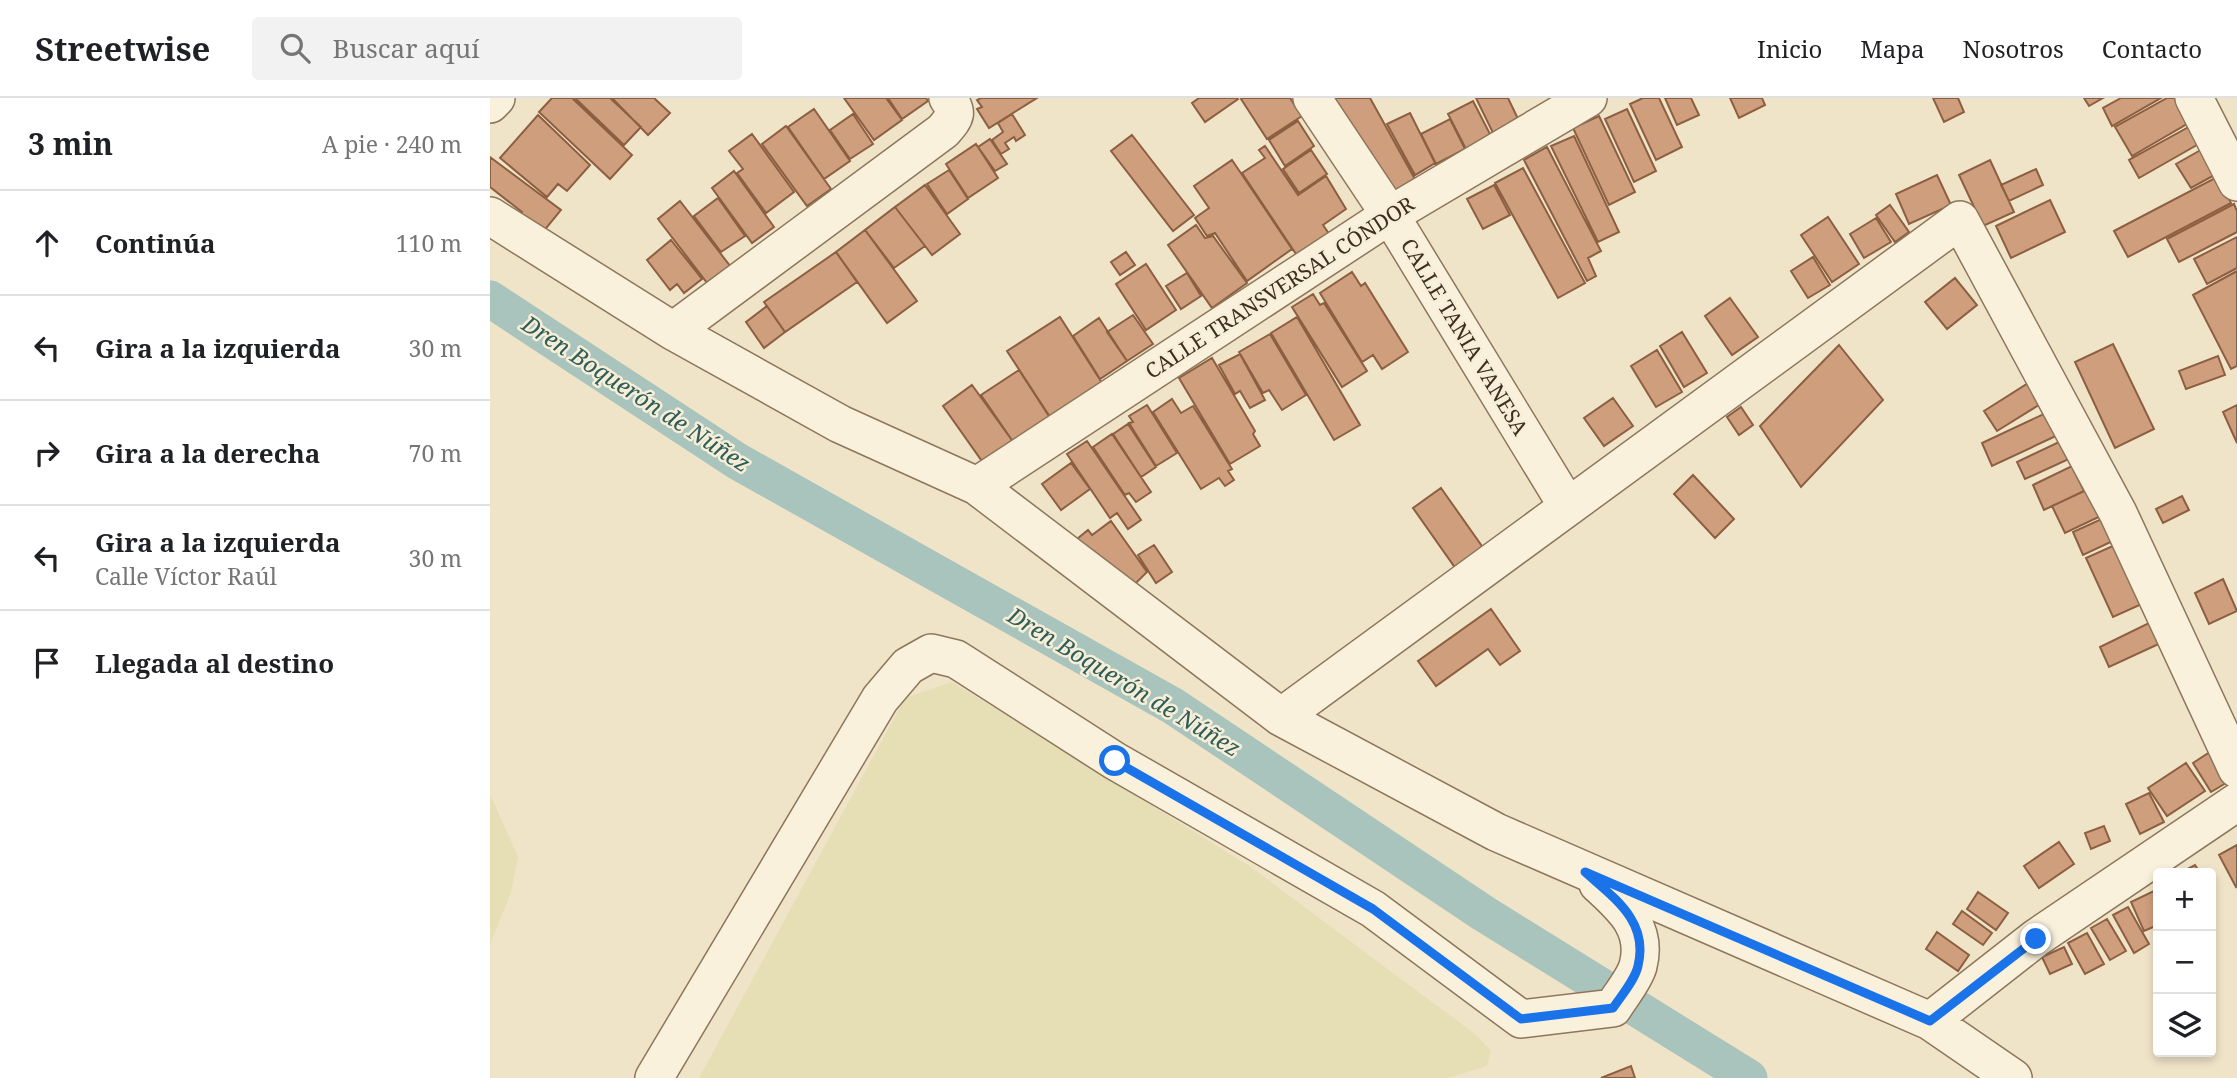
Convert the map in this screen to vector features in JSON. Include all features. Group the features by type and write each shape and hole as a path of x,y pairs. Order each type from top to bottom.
{"street":[{"path":"490,104 496,98"},
{"path":"673,331 943,131 954,118 954,107 948,98"},
{"name":"CALLE TANIA VANESA","path":"1312,98 1390,215 1569,507"},
{"name":"CALLE TRANSVERSAL CÓNDOR","path":"977,486 1390,215 1588,98"},
{"path":"2194,98 2237,182"},
{"path":"490,216 673,331 840,424 977,486 1281,717 1496,832 1930,1021 2013,1078"},
{"path":"1281,717 1960,220 2118,513 2237,769"},
{"path":"654,1078 880,699 908,666 931,653 956,659 1115,761 1373,909 1521,1019 1613,1008 1638,967 1640,937 1627,910 1585,872"},
{"path":"1930,1021 2036,939 2237,802"}],"shaded area":[{"path":"952,682 1251,867 1475,1034 1491,1051 1487,1066 1448,1078 699,1078 905,698"},
{"path":"490,794 518,857 511,892 490,945"}],"building":[{"path":"552,98 572,98 632,155 610,179 539,112"},
{"path":"575,98 610,98 641,127 624,145"},
{"path":"612,98 654,98 670,113 648,135"},
{"path":"844,98 886,98 902,120 874,140"},
{"path":"888,98 926,98 928,101 902,119"},
{"path":"1037,98 989,128 977,109 982,107 977,100"},
{"path":"1199,98 1238,99 1205,122 1192,103"},
{"path":"1290,98 1302,116 1267,139 1241,99"},
{"path":"1333,98 1370,98 1416,181 1387,198"},
{"path":"1476,98 1508,98 1520,123 1494,135"},
{"path":"1643,98 1659,98 1682,147 1656,160 1630,104"},
{"path":"1665,98 1691,98 1699,115 1677,125"},
{"path":"1730,98 1762,98 1765,105 1739,118"},
{"path":"1933,98 1958,98 1964,112 1944,122"},
{"path":"2084,98 2103,98 2089,106"},
{"path":"2121,98 2161,98 2112,126 2103,108"},
{"path":"2167,98 2180,98 2192,121 2132,156 2115,127"},
{"path":"1473,101 1492,138 1467,151 1448,114"},
{"path":"814,109 850,161 824,179 788,127"},
{"path":"1627,109 1656,171 1634,182 1605,119"},
{"path":"1410,113 1435,163 1415,175 1387,124"},
{"path":"853,114 873,144 850,159 830,130"},
{"path":"1012,114 1025,135 1016,141 1014,137 1005,143 1009,149 1001,154 992,140 1003,132 998,123"},
{"path":"538,115 590,165 567,191 558,184 547,197 500,158"},
{"path":"1599,116 1635,192 1609,205 1573,128"},
{"path":"1450,119 1465,149 1436,164 1421,134"},
{"path":"1298,121 1314,146 1285,166 1269,140"},
{"path":"2194,124 2204,141 2139,178 2129,160"},
{"path":"786,126 831,189 807,206 762,144"},
{"path":"752,134 794,192 766,213 737,173 743,169 729,151"},
{"path":"1132,135 1194,215 1173,231 1111,151"},
{"path":"1574,136 1619,232 1598,242 1551,146"},
{"path":"990,139 1007,164 995,171 978,147"},
{"path":"976,144 998,178 968,198 946,164"},
{"path":"1265,146 1298,195 1326,176 1346,209 1323,225 1334,241 1302,263 1242,173 1265,158 1259,150"},
{"path":"1547,147 1601,251 1588,258 1596,276 1587,281 1524,160"},
{"path":"2206,147 2220,172 2191,188 2176,164"},
{"path":"1311,150 1327,174 1299,193 1283,169"},
{"path":"490,157 561,210 543,232 490,187"},
{"path":"1232,160 1292,249 1247,281 1215,233 1207,236 1195,218 1209,208 1194,186"},
{"path":"1990,160 2014,212 1983,226 1959,175"},
{"path":"1523,168 1585,283 1558,298 1495,183"},
{"path":"2036,169 2043,185 2009,201 2001,185"},
{"path":"949,170 968,199 947,214 927,184"},
{"path":"734,171 774,227 752,243 712,188"},
{"path":"1937,175 1951,205 1909,224 1896,194"},
{"path":"2217,177 2231,203 2128,257 2114,231"},
{"path":"925,185 960,234 932,255 895,207"},
{"path":"1494,185 1510,215 1483,229 1467,199"},
{"path":"718,198 745,236 721,252 694,216"},
{"path":"2050,200 2065,232 2011,258 1996,226"},
{"path":"680,201 734,271 711,288 658,219"},
{"path":"2234,204 2237,211 2237,232 2179,262 2167,239"},
{"path":"1890,205 1909,232 1895,242 1876,215"},
{"path":"895,207 925,246 894,268 865,230"},
{"path":"1828,217 1859,264 1832,282 1801,235"},
{"path":"1876,218 1891,242 1864,258 1850,234"},
{"path":"1196,225 1205,238 1213,236 1247,283 1212,308 1168,245"},
{"path":"865,230 917,301 887,323 836,252"},
{"path":"2237,237 2237,268 2207,284 2194,259"},
{"path":"671,240 702,279 684,293 677,284 670,290 647,260"},
{"path":"836,252 857,282 785,332 764,302"},
{"path":"1126,252 1135,265 1120,275 1111,262"},
{"path":"1813,257 1830,285 1808,298 1791,271"},
{"path":"1146,264 1176,310 1146,330 1116,284"},
{"path":"2237,271 2237,366 2231,369 2193,295"},
{"path":"1352,272 1361,286 1365,283 1408,352 1382,369 1373,355 1362,362 1320,293"},
{"path":"1187,273 1201,296 1181,309 1166,286"},
{"path":"1955,278 1977,305 1947,329 1925,302"},
{"path":"1313,294 1320,305 1324,303 1367,371 1342,387 1292,307"},
{"path":"1730,298 1758,337 1732,355 1705,316"},
{"path":"767,306 785,332 764,348 746,322"},
{"path":"1133,315 1153,344 1127,361 1107,332"},
{"path":"1060,317 1104,386 1052,420 1007,351"},
{"path":"1297,317 1360,425 1334,440 1271,333"},
{"path":"1099,318 1127,361 1100,379 1073,336"},
{"path":"1682,332 1707,373 1684,387 1660,346"},
{"path":"1270,334 1306,395 1282,410 1269,390 1263,393 1239,352"},
{"path":"2113,344 2154,429 2115,448 2075,362"},
{"path":"1839,345 1883,400 1801,487 1760,426"},
{"path":"1657,350 1682,392 1656,407 1631,366"},
{"path":"1240,354 1265,400 1250,408 1240,391 1235,394 1219,365"},
{"path":"2218,356 2225,375 2186,389 2179,371"},
{"path":"1212,358 1255,431 1253,434 1260,446 1230,464 1179,378"},
{"path":"1019,370 1054,424 1018,449 981,395"},
{"path":"2030,382 2042,403 1997,431 1984,411"},
{"path":"972,385 1014,443 984,464 943,406"},
{"path":"1613,398 1633,426 1604,446 1584,418"},
{"path":"1172,399 1181,413 1193,406 1232,469 1228,471 1234,480 1225,486 1219,478 1201,489 1153,412"},
{"path":"1147,405 1177,453 1156,466 1129,423 1133,422 1129,416"},
{"path":"2237,405 2237,443 2223,412"},
{"path":"1741,407 1753,425 1739,435 1727,417"},
{"path":"2048,412 2058,435 1992,466 1982,443"},
{"path":"1128,424 1156,467 1141,477 1113,434"},
{"path":"1112,434 1151,492 1136,502 1129,493 1125,495 1093,447"},
{"path":"2063,440 2071,458 2025,479 2017,462"},
{"path":"1087,441 1141,520 1128,529 1117,513 1110,518 1067,454"},
{"path":"1071,463 1090,489 1061,510 1042,484"},
{"path":"2072,466 2084,491 2044,510 2033,485"},
{"path":"1693,475 1734,519 1715,538 1674,494"},
{"path":"2093,487 2105,514 2065,533 2052,506"},
{"path":"1441,488 1484,549 1456,569 1413,508"},
{"path":"2182,496 2189,510 2163,523 2156,509"},
{"path":"2106,517 2117,539 2083,555 2073,532"},
{"path":"1111,521 1147,572 1133,586 1077,539 1088,530 1092,535"},
{"path":"2117,544 2144,603 2113,617 2086,558"},
{"path":"1154,545 1172,572 1156,583 1138,555"},
{"path":"2223,579 2237,611 2209,624 2195,593"},
{"path":"1491,609 1520,651 1500,665 1488,649 1436,686 1418,661"},
{"path":"2153,621 2163,642 2109,667 2100,647"},
{"path":"2213,750 2231,780 2211,792 2193,763"},
{"path":"2186,763 2205,791 2167,816 2148,788"},
{"path":"2149,793 2164,822 2140,834 2126,804"},
{"path":"2104,826 2110,841 2091,849 2085,833"},
{"path":"2059,842 2074,864 2039,888 2024,866"},
{"path":"2237,845 2237,886 2236,887 2219,855"},
{"path":"2153,891 2153,927 2144,931 2131,902"},
{"path":"1978,892 2008,913 1996,930 1967,909"},
{"path":"2128,907 2149,944 2134,953 2113,915"},
{"path":"1962,911 1992,933 1983,945 1953,924"},
{"path":"2107,919 2126,951 2110,960 2091,928"},
{"path":"1937,932 1969,955 1958,971 1926,949"},
{"path":"2087,933 2104,964 2085,974 2068,943"},
{"path":"2064,947 2072,964 2050,974 2042,957"},
{"path":"1631,1066 1635,1078 1601,1078"}],"waterway":[{"name":"Dren Boquerón de Núñez","path":"490,299 737,461 1173,706 1483,913 1749,1078"}],"route":[{"path":"1115,761 1373,909 1521,1019 1613,1008 1638,967 1640,937 1627,910 1585,872 1930,1021 2036,939"}]}
